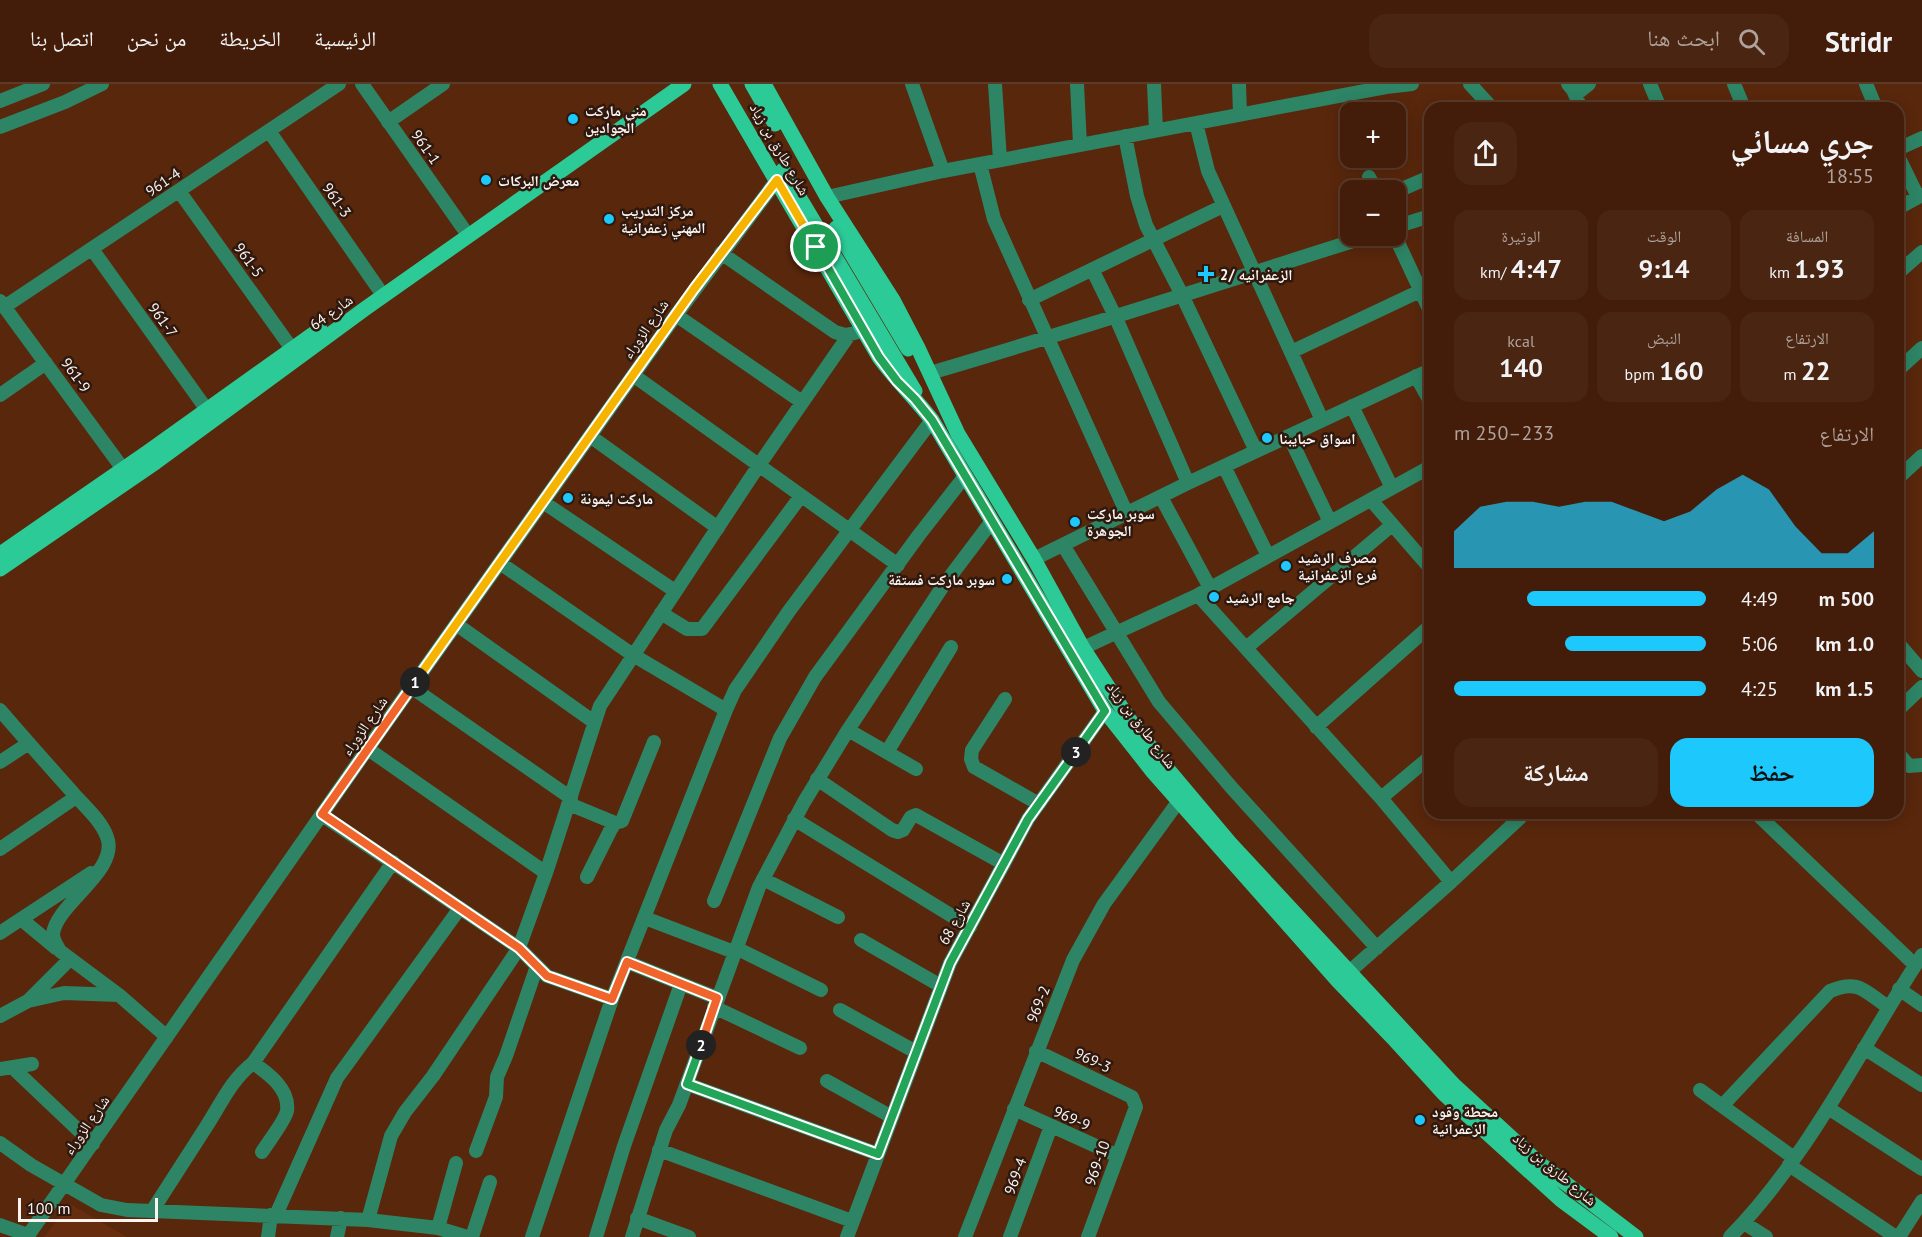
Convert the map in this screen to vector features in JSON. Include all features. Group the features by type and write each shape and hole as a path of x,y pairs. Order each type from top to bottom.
{"main road":[{"name":"شارع 64","path":"0,554 207,410 665,84"},
{"name":"شارع 64","path":"0,569 156,462 366,308 684,84"},
{"name":"شارع طارق بن زياد","path":"720,84 879,357 932,420 1105,711 1178,802 1444,1094 1561,1200 1611,1237"},
{"path":"752,84 958,434"},
{"name":"شارع طارق بن زياد","path":"764,84 827,196 893,300 958,434 1034,559 1083,648 1129,718 1166,767 1230,843 1454,1085 1539,1163 1636,1237"},
{"path":"733,87 932,420"}],"street":[{"path":"0,101 43,84"},
{"path":"0,127 64,102 102,84"},
{"name":"961-4","path":"2,304 92,249 339,84"},
{"name":"961-1","path":"362,84 463,228"},
{"path":"388,122 443,84"},
{"path":"912,84 943,171"},
{"path":"995,84 1000,160"},
{"path":"1077,84 1080,145"},
{"path":"1154,84 1155,130"},
{"path":"1239,84 1240,114"},
{"path":"827,196 943,171 1386,85 1412,84"},
{"path":"1470,84 1486,102"},
{"path":"1576,100 1589,84"},
{"path":"1650,84 1658,102"},
{"path":"1734,84 1742,102"},
{"path":"1866,84 1874,102"},
{"path":"1196,123 1208,171 1322,420"},
{"name":"961-3","path":"269,131 378,288"},
{"path":"1125,136 1137,196 1146,225 1256,451"},
{"path":"1904,146 1922,138"},
{"path":"980,164 994,219 1127,514"},
{"path":"1904,167 1920,196 1904,205"},
{"name":"شارع الزوراء","path":"27,1236 543,501 721,253 777,180"},
{"path":"1406,187 1424,180"},
{"name":"961-5","path":"179,191 292,349"},
{"path":"1029,300 1093,271 1223,206"},
{"path":"1406,224 1424,218"},
{"path":"930,373 1116,318 1340,245"},
{"path":"1400,246 1424,299"},
{"name":"961-7","path":"92,249 207,410"},
{"path":"1904,268 1922,252"},
{"path":"721,253 835,332 849,335 864,330"},
{"path":"1093,271 1188,483"},
{"path":"1291,352 1420,291"},
{"name":"961-9","path":"2,304 123,469"},
{"path":"676,315 802,402"},
{"path":"368,1220 391,1136 519,948 600,706 759,465 849,335"},
{"path":"1904,364 1922,348"},
{"path":"0,395 46,363"},
{"path":"1034,559 1188,483 1424,373"},
{"path":"633,375 898,565"},
{"path":"1416,376 1424,390"},
{"path":"1352,406 1392,488"},
{"path":"532,1237 612,999 735,690 789,611 932,420"},
{"path":"590,436 718,528"},
{"path":"1289,436 1330,522"},
{"path":"1904,472 1922,456"},
{"path":"1224,466 1268,556"},
{"path":"1083,648 1204,591 1424,470"},
{"path":"714,901 780,738 815,677 965,476"},
{"path":"661,613 687,629 702,629 801,496"},
{"path":"1161,496 1204,591 1246,648 1381,798 1451,882"},
{"path":"1371,500 1424,561"},
{"path":"543,501 675,591"},
{"path":"632,1237 666,1130 679,1105 763,879 794,819 848,730 943,586 992,521"},
{"path":"1246,648 1392,525"},
{"path":"1063,545 1159,702 1231,787 1377,948"},
{"path":"500,563 633,655 726,710"},
{"path":"456,624 594,722"},
{"path":"1316,727 1424,631"},
{"path":"887,752 951,647"},
{"path":"1904,650 1922,671"},
{"path":"411,687 570,801 615,823"},
{"path":"1904,704 1922,687"},
{"path":"1005,699 972,750 971,759 974,767 1039,804"},
{"path":"0,710 107,836 108,851 101,867 55,927 53,935 65,955"},
{"name":"شارع 68","path":"847,1237 950,963 1028,819 1105,711"},
{"path":"848,730 916,769"},
{"path":"587,877 611,829 615,823 622,821 654,742"},
{"path":"0,762 29,743"},
{"path":"368,749 546,873"},
{"path":"1904,760 1909,766 1922,765"},
{"path":"1381,798 1424,762"},
{"path":"818,779 892,830 898,832 903,830 911,817 916,815 1004,864"},
{"path":"0,849 76,797"},
{"name":"969-2","path":"965,1237 1072,960 1104,904 1178,802"},
{"path":"322,814 519,948 547,976 612,999"},
{"path":"794,819 970,927"},
{"path":"1349,972 1519,819"},
{"path":"1730,1237 1744,1223 1792,1162 1828,1108 1918,960 1763,819"},
{"path":"152,1210 232,1083 253,1063 393,862"},
{"path":"0,933 101,867"},
{"path":"763,879 838,917"},
{"path":"268,1237 273,1215 340,1072 460,908"},
{"path":"645,918 735,950 820,990"},
{"path":"21,919 65,955 119,994 167,1037"},
{"path":"861,940 941,986"},
{"path":"28,1002 65,955"},
{"path":"627,962 681,984 800,1048"},
{"path":"476,1150 496,1097 497,1077 537,966"},
{"path":"596,1237 624,1146 681,984"},
{"path":"1722,1106 1830,991 1844,985 1852,985 1888,1007"},
{"path":"1899,989 1922,1005"},
{"path":"0,1016 28,1002 64,993 119,994"},
{"path":"840,1010 916,1052"},
{"path":"1864,1048 1922,1085"},
{"name":"969-3","path":"1036,1052 1132,1096 1134,1101"},
{"path":"253,1063 266,1071 282,1089 286,1101 287,1112 262,1152"},
{"path":"6,1069 32,1064"},
{"path":"6,1069 93,1144"},
{"path":"827,1081 892,1117"},
{"path":"687,1084 878,1154"},
{"path":"1700,1090 1792,1162 1897,1237 1922,1201"},
{"name":"969-10","path":"1088,1237 1136,1107 1134,1101"},
{"path":"1828,1108 1922,1169"},
{"name":"969-9","path":"1014,1109 1118,1156"},
{"name":"969-4","path":"1010,1237 1051,1126"},
{"path":"0,1143 64,1185 101,1204 127,1210 368,1220 416,1231 438,1228 467,1237"},
{"path":"659,1150 852,1221"},
{"path":"438,1228 456,1163"},
{"path":"472,1237 490,1182"},
{"path":"337,1237 340,1218"},
{"path":"637,1218 689,1237"},
{"path":"1744,1223 1766,1237"},
{"path":"0,1225 27,1236"}],"shaded area":[{"path":"70,1204 127,1237 44,1237"}],"place":[{"name":"مني ماركت الجوادين","path":"573,119"},
{"name":"معرض البركات","path":"486,180"},
{"name":"مركز التدريب المهني زعفرانية","path":"609,219"},
{"name":"الزعفرانيه /2","path":"1206,274"},
{"name":"اسواق حبايبنا","path":"1267,438"},
{"name":"ماركت ليمونة","path":"568,498"},
{"name":"سوبر ماركت الجوهرة","path":"1075,522"},
{"name":"مصرف الرشيد فرع الزعفرانية","path":"1286,566"},
{"name":"سوبر ماركت فستقة","path":"1007,579"},
{"name":"جامع الرشيد","path":"1214,597"},
{"name":"محطة وقود الزعفرانية","path":"1420,1120"}],"route":[{"path":"777,180 816,247 879,357 932,420 1105,711 1028,819 950,963 878,1154 687,1084 717,998 627,962 612,999 547,976 519,948 322,814 694,289 777,180"}]}
